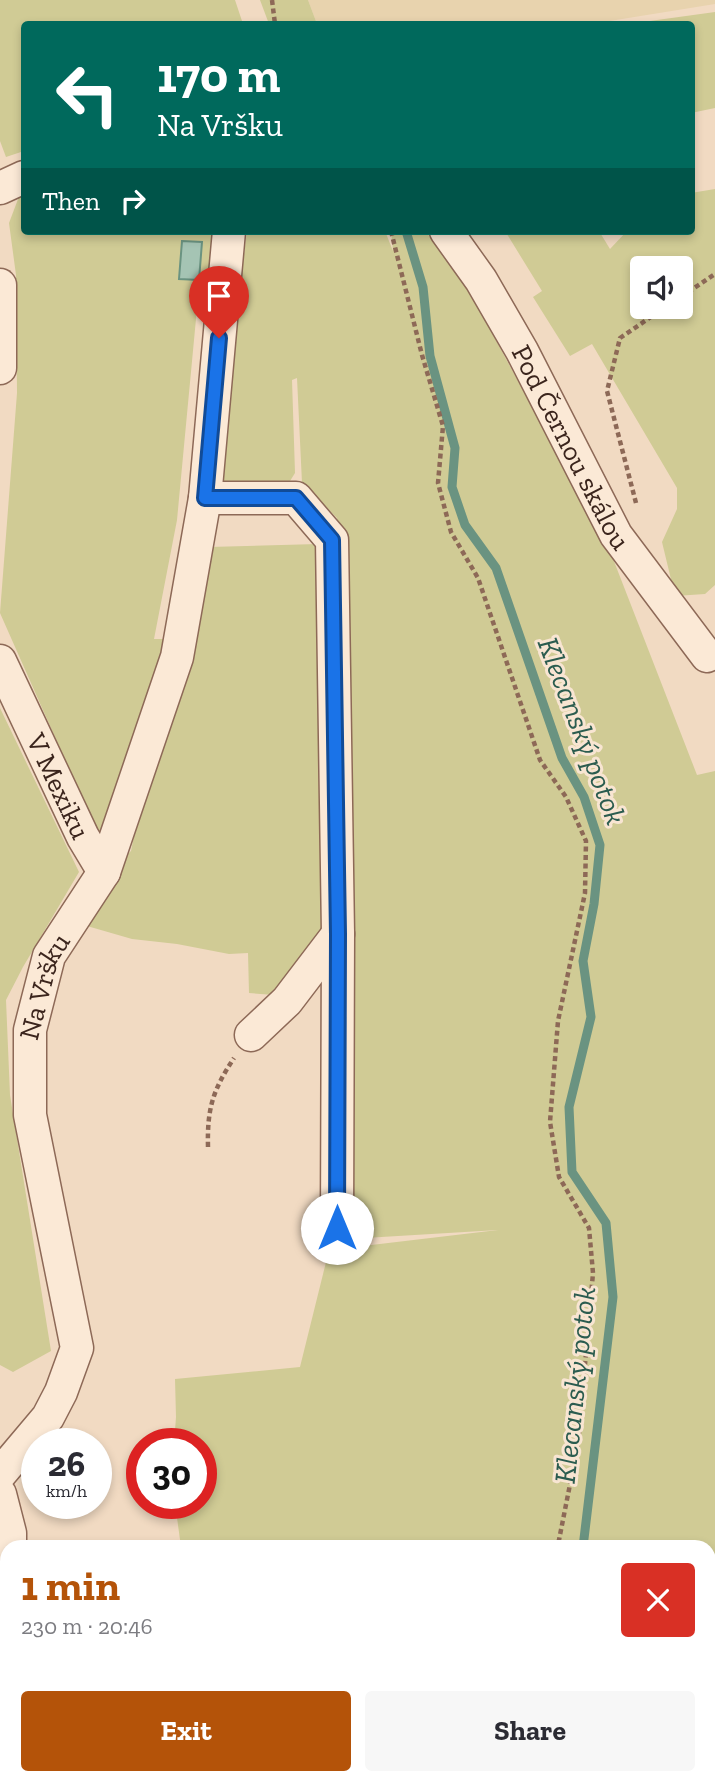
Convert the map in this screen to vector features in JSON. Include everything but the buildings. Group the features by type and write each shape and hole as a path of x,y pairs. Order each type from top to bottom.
{"street":[{"name":"Na Vršku","path":"0,1474 48,1417 61,1392 77,1348 30,1115 30,1030 49,956 104,872 177,657 205,498 229,235"},
{"name":"Pod Černou skálou","path":"449,235 481,280 522,351 616,534 706,656"},
{"path":"0,285 0,368"},
{"path":"205,498 296,498 332,540 338,934 337,1228"},
{"name":"V Mexiku","path":"0,661 83,836 104,872"},
{"path":"251,1035 287,1001 338,934"},
{"path":"0,1494 10,1540"}],"path":[{"path":"272,0 275,21"},
{"path":"392,235 443,426 438,483 452,532 478,578 540,760 566,797 586,841 584,893 558,1021 550,1122 559,1177 589,1227 593,1273 578,1444 559,1540"},
{"path":"693,289 715,274"},
{"path":"616,534 638,508 607,391 620,338 648,319"},
{"path":"208,1147 207,1122 217,1085 251,1035"}],"shaded area":[{"path":"0,0 235,0 242,21 21,21 21,152 6,157 0,141"},
{"path":"260,0 308,0 316,21 268,21"},
{"path":"308,0 715,0 715,4 610,21 316,21"},
{"path":"715,12 715,108 695,112 695,21 650,21"},
{"path":"715,189 715,585 705,594 675,596 662,542 677,509 677,488 592,344 570,356 533,297 542,291 507,235 601,235 610,249 623,235 695,235 695,192"},
{"path":"20,194 21,235 216,235 213,287 199,287 177,520 154,639 168,639 107,843 93,823 0,613 17,393 16,275 9,223"},
{"path":"246,235 387,235 393,251 391,235 428,235 458,270 610,551 697,775 715,771 715,1540 180,1540 177,1519 217,1519 217,1428 175,1428 175,1379 300,1367 329,1250 498,1230 348,1239 346,923 337,518 302,483 297,378 292,380 295,473 290,481 232,489 221,484 228,378"},
{"path":"182,241 202,242 199,280 179,279"},
{"path":"318,544 330,927 274,995 249,993 248,953 229,954 132,939 87,926 119,862 131,851 145,782 209,547"},
{"path":"0,708 79,872 6,1000 10,1095 51,1351 13,1372 0,1365"}],"waterway":[{"name":"Klecanský potok","path":"407,235 423,287 430,356 455,448 452,487 465,525 496,568 562,758 584,797 600,845 594,904 583,961 591,1017 569,1107 572,1172 606,1223 613,1297 584,1540"}],"route":[{"path":"219,338 205,498 296,498 332,540 338,934 337,1228"}]}
